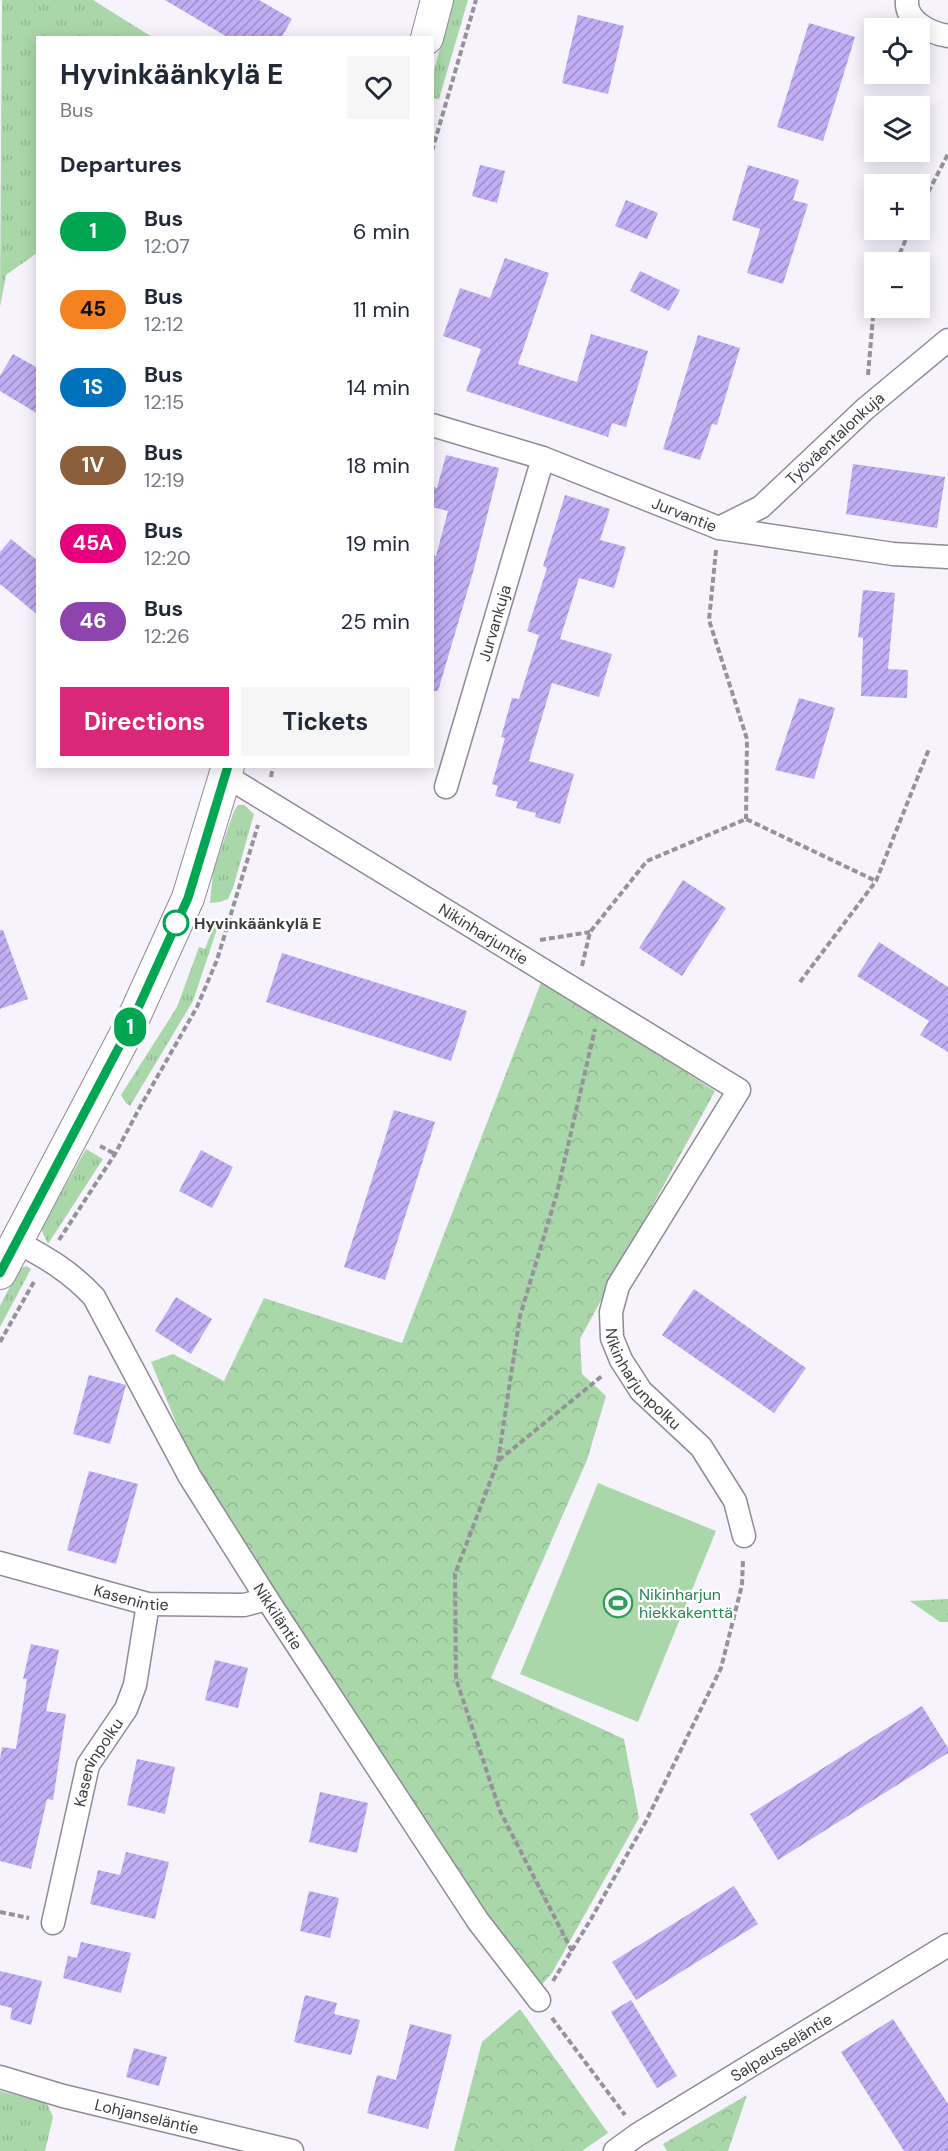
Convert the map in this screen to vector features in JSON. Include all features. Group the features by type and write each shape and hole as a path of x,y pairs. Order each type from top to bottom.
{"main road":[{"path":"428,36 437,0"},
{"path":"0,1273 129,1028 188,898 227,771"}],"street":[{"path":"908,0 907,7 919,25 948,36"},
{"name":"Työväentalonkuja","path":"719,528 761,507 865,409 948,340"},
{"name":"Jurvantie","path":"434,425 543,458 719,528 893,554 948,557"},
{"name":"Jurvankuja","path":"447,787 543,458"},
{"name":"Nikinharjuntie","path":"227,771 265,800 739,1090"},
{"name":"Nikinharjunpolku","path":"739,1090 618,1286 611,1312 612,1338 621,1360 641,1391 701,1448 735,1500 744,1536"},
{"name":"Nikkiläntie","path":"17,1242 47,1258 78,1279 94,1297 190,1477 267,1599 478,1920 538,2000"},
{"name":"Kasenintie","path":"0,1563 148,1604 236,1606 267,1599"},
{"name":"Kaseninpolku","path":"53,1923 88,1765 126,1709 135,1685 148,1604"},
{"name":"Salpausseläntie","path":"615,2151 637,2135 948,1945"},
{"name":"Lohjanseläntie","path":"0,2077 63,2096 292,2151"}],"path":[{"path":"434,144 476,0"},
{"path":"930,189 948,154"},
{"path":"865,409 873,318"},
{"path":"719,528 709,620 747,739 746,819"},
{"path":"800,982 876,881 929,749"},
{"path":"0,1342 47,1258 115,1154 138,1109 197,1007 217,960 273,768"},
{"path":"572,1951 500,1811 456,1678 454,1574 498,1461 520,1316 557,1193 591,999 582,968 590,932 647,861 746,819 876,881"},
{"path":"504,946 590,932"},
{"path":"498,1461 621,1360"},
{"path":"637,2135 627,2118 538,2000 557,1976 646,1821 721,1668 742,1585 744,1536"}],"green space":[{"path":"2,0 93,0 150,36 36,36 36,254 6,275 0,307"},
{"path":"453,0 468,0 439,99 434,98 434,71"},
{"path":"238,805 244,805 254,814 233,888 228,899 210,903 213,872"},
{"path":"213,921 219,923 193,1001 130,1106 121,1095 177,1007 199,947 205,949 211,933 204,930"},
{"path":"542,980 715,1091 580,1339 582,1374 606,1396 587,1460 491,1678 624,1739 639,1818 552,1973 539,1988 484,1916 197,1473 151,1362 173,1354 224,1381 264,1298 402,1343"},
{"path":"86,1149 103,1159 48,1244 41,1229"},
{"path":"26,1266 31,1269 0,1327 0,1306 19,1269"},
{"name":"Nikinharjun hiekkakenttä","path":"598,1483 716,1531 638,1722 520,1674"},
{"path":"948,1599 948,1622 940,1622 910,1601"},
{"path":"520,2009 608,2133 582,2151 454,2151 482,2042"},
{"path":"0,2091 47,2103 53,2117 45,2151 0,2151"},
{"path":"747,2095 728,2151 667,2151 663,2144"}],"building":[{"path":"165,0 259,0 292,19 282,36 226,36"},
{"path":"578,15 624,26 608,94 562,83"},
{"path":"809,23 855,37 823,141 777,127"},
{"path":"480,165 505,171 497,203 472,196"},
{"path":"748,165 799,180 793,200 808,204 783,284 747,273 760,229 732,220"},
{"path":"626,200 658,213 647,239 615,226"},
{"path":"505,258 549,273 518,364 577,382 591,334 648,351 626,427 612,423 608,437 466,391 481,349 443,336 460,288 490,298"},
{"path":"640,271 680,290 669,311 630,291"},
{"path":"698,335 740,348 717,425 712,424 700,460 663,449"},
{"path":"13,354 36,367 36,413 0,391 0,376"},
{"path":"446,455 499,468 473,572 438,691 434,691 434,556 436,556 448,511 434,508 434,487 437,488"},
{"path":"853,464 945,477 937,528 846,514"},
{"path":"565,495 610,509 600,540 626,547 614,588 579,578 560,639 612,654 599,697 552,683 529,761 574,774 560,824 535,817 536,813 516,808 518,802 495,796 498,786 492,784 505,738 501,737 512,698 519,699 539,635 527,631 547,568 543,566"},
{"path":"11,539 36,559 36,613 0,584 0,552"},
{"path":"863,590 895,593 888,669 908,670 907,698 861,696 863,638 858,637"},
{"path":"799,698 835,708 814,779 775,770"},
{"path":"683,880 726,908 682,976 639,948"},
{"path":"0,930 3,930 28,999 0,1009"},
{"path":"879,942 948,987 948,1052 920,1035 929,1021 857,976"},
{"path":"282,953 467,1011 451,1061 266,1002"},
{"path":"394,1110 435,1122 385,1280 344,1267"},
{"path":"201,1150 233,1167 212,1208 179,1191"},
{"path":"694,1289 806,1368 774,1413 662,1335"},
{"path":"176,1297 212,1319 191,1354 155,1331"},
{"path":"89,1375 126,1385 110,1444 73,1434"},
{"path":"89,1471 138,1484 116,1564 67,1550"},
{"path":"31,1644 59,1650 46,1711 66,1714 53,1800 47,1799 31,1869 0,1861 0,1759 2,1747 16,1749 27,1679 23,1679"},
{"path":"215,1660 248,1668 238,1708 205,1700"},
{"path":"922,1706 948,1748 948,1753 778,1860 750,1814"},
{"path":"137,1759 175,1767 165,1814 127,1805"},
{"path":"320,1792 368,1803 357,1853 309,1842"},
{"path":"126,1852 169,1862 155,1919 90,1904 98,1870 120,1875"},
{"path":"734,1886 758,1924 636,2000 612,1962"},
{"path":"309,1891 339,1898 330,1938 300,1931"},
{"path":"81,1942 131,1953 121,1993 63,1978 68,1956 77,1958"},
{"path":"0,1971 42,1981 31,2025 10,2019 12,2008 0,2005"},
{"path":"305,1995 337,2003 334,2014 360,2020 351,2055 294,2042"},
{"path":"631,2000 677,2076 657,2088 611,2012"},
{"path":"893,2019 948,2104 948,2151 904,2151 841,2052"},
{"path":"410,2024 452,2035 428,2129 367,2113 377,2075 396,2080"},
{"path":"134,2048 167,2057 159,2086 126,2077"}],"bus line":[{"name":"1","path":"0,1273 129,1028 188,898 228,768"}],"place":[{"name":"Hyvinkäänkylä E","path":"176,923"},
{"name":"Nikinharjun hiekkakenttä","path":"618,1603"}]}
